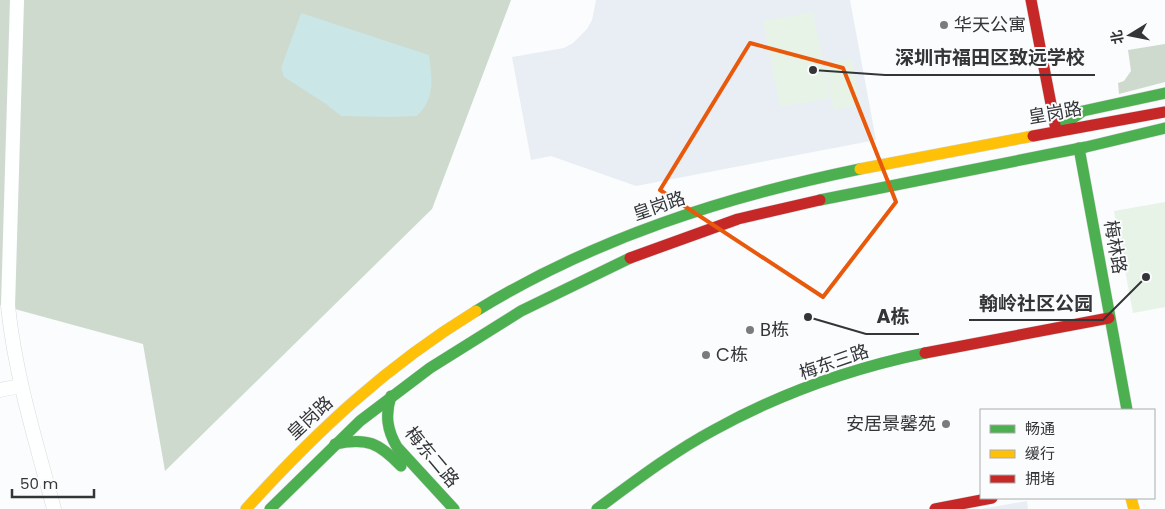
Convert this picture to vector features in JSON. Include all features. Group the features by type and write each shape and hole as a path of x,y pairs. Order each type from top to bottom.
{"main road":[{"path":"1031,0 1056,130 1083,111 1165,93"},
{"name":"皇岗路","path":"246,509 307,444 383,376 444,331 514,288 583,254 645,228 754,193 816,178 1056,130 1165,112"},
{"name":"皇岗路","path":"270,509 335,444 391,396 430,368 521,311 624,260 738,219 799,204 1067,151 1165,128"},
{"path":"1120,139 1152,143"},
{"name":"梅林路","path":"1079,148 1101,320 1127,409"},
{"path":"1067,151 1070,165"},
{"name":"梅东三路","path":"598,509 654,468 729,422 814,386 892,360 1101,320"},
{"name":"梅东二路","path":"391,396 386,414 386,422 397,447 454,509"},
{"name":"梅东二路","path":"335,444 355,440 372,441 391,456 439,509"},
{"path":"935,509 987,499"}],"street":[{"path":"17,0 8,306 21,386 54,509"},
{"path":"0,390 21,386"}],"highlighted area":[{"path":"750,43 843,68 896,202 823,297 660,190"}],"shaded area":[{"path":"596,0 850,0 876,140 636,186 551,156 531,160 512,57 564,48 573,43 587,29 592,20"},
{"path":"813,12 830,98 780,107 763,21"},
{"path":"852,59 860,105 834,110 825,64"},
{"path":"1165,202 1165,307 1133,313 1114,211"},
{"path":"1027,501 1028,509 981,509"}],"green space":[{"path":"0,0 511,0 432,209 165,471 143,344 0,305"},
{"path":"1165,44 1165,82 1119,94 1118,83 1124,81 1131,71 1128,50"}],"water":[{"path":"301,13 429,55 431,88 430,95 423,109 417,116 341,116 284,77 281,68"}],"traffic: fast":[{"path":"1056,130 1083,111 1165,93"},
{"path":"820,200 1086,147 1165,128"},
{"path":"1079,148 1127,409"},
{"path":"476,311 521,285 567,262 614,241 662,223 759,193 860,169"},
{"path":"270,509 360,421 430,368 521,311 630,258"},
{"path":"597,509 669,457 764,405 844,374 925,353"},
{"path":"391,396 388,422 391,435 397,447 454,509"},
{"path":"335,444 356,441 372,444 386,452 401,466"}],"traffic: slow":[{"path":"860,169 1033,136"},
{"path":"246,509 299,453 354,401 412,354 476,311"},
{"path":"1131,499 1134,509"}],"traffic: jam":[{"path":"1031,0 1056,130"},
{"path":"1033,136 1165,112"},
{"path":"630,258 738,219 820,200"},
{"path":"925,353 1109,318"},
{"path":"935,509 987,499"}],"place":[{"name":"华天公寓","path":"944,25"},
{"name":"深圳市福田区致远学校","path":"813,70"},
{"name":"翰岭社区公园","path":"1146,277"},
{"name":"A栋","path":"808,317"},
{"name":"B栋","path":"750,330"},
{"name":"C栋","path":"706,355"},
{"name":"安居景馨苑","path":"946,424"}]}
